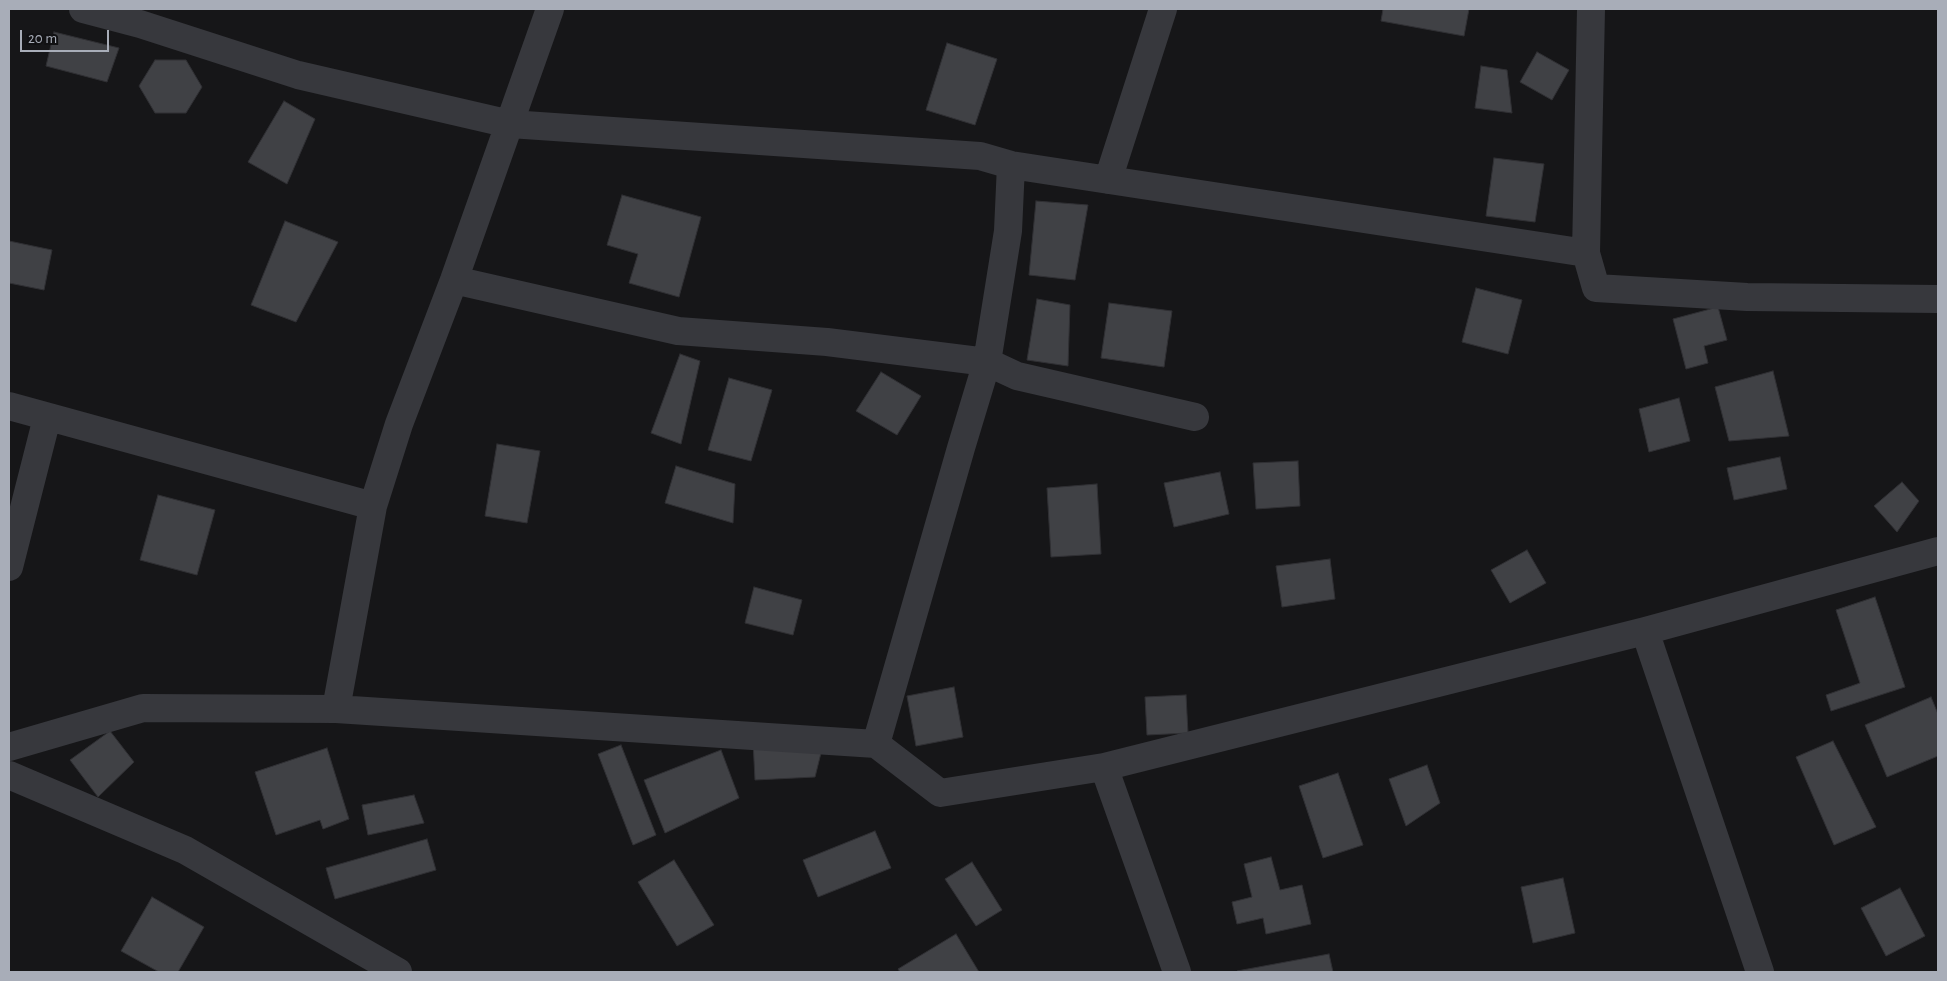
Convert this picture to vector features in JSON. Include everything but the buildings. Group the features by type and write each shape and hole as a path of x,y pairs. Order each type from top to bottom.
{"street":[{"path":"83,9 140,24 298,75 510,124 980,156 1012,165 1586,253"},
{"path":"336,708 373,506 399,424 454,280 550,9"},
{"path":"1108,180 1163,9"},
{"path":"1591,9 1586,253 1596,288 1747,297 1938,299"},
{"path":"876,744 987,362 1008,231 1012,165"},
{"path":"454,280 678,331 827,342 987,362 1017,376 1195,417"},
{"path":"9,406 47,418 373,506"},
{"path":"9,567 47,418"},
{"path":"9,747 143,708 336,708 876,744 940,793 1104,767 1645,630 1938,552"},
{"path":"1645,630 1760,972"},
{"path":"1104,767 1177,972"},
{"path":"9,774 184,850 394,971"}]}
